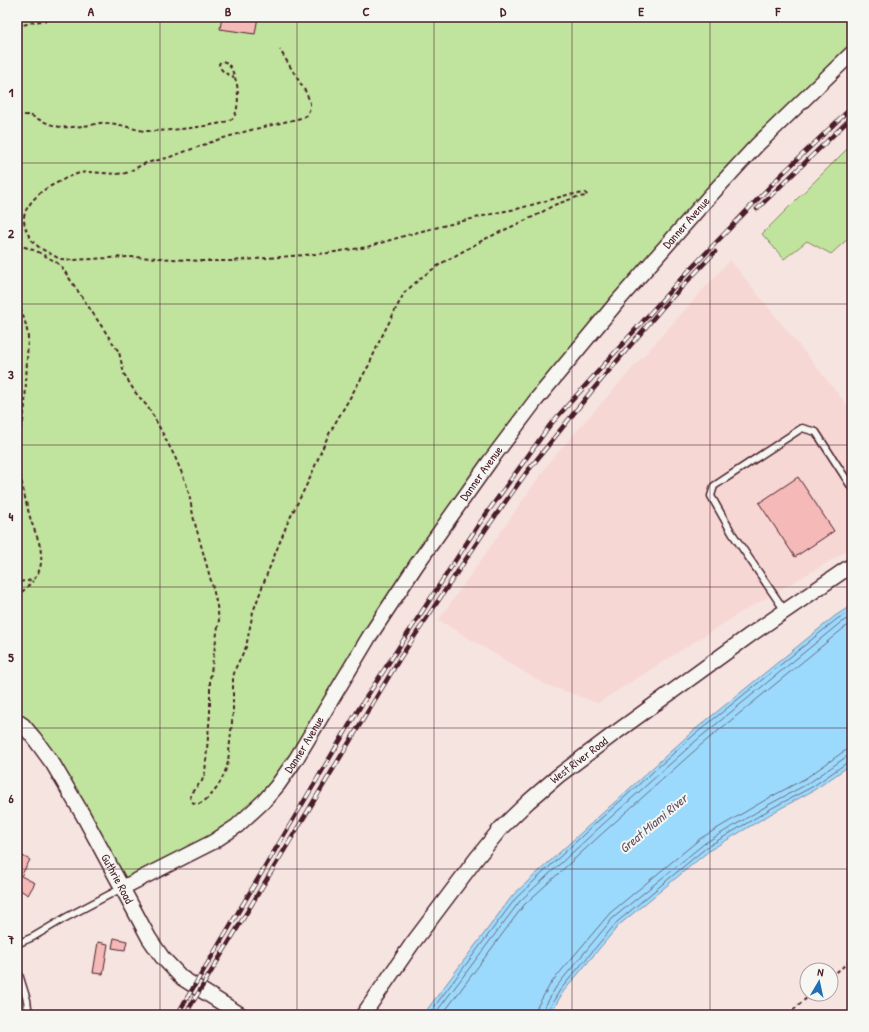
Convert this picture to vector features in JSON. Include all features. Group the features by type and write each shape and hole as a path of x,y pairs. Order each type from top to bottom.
{"street":[{"name":"Danner Avenue","path":"122,888 223,836 255,810 277,786 296,759 370,637 418,564 490,461 536,400 618,301 708,198 757,146 852,53"},
{"name":"West River Road","path":"363,1015 412,944 476,859 501,828 524,805 558,776 610,736 699,671 852,565"},
{"name":"Guthrie Road","path":"17,721 23,725 34,738 53,764 83,815 149,938 162,957 182,978 241,1015"}],"lane":[{"path":"785,611 732,533 711,496 714,486 802,428 816,432 852,488"},
{"path":"17,944 33,937 65,918 122,888"},
{"path":"17,968 28,1000 29,1015"}],"path":[{"path":"17,27 33,22 71,17"},
{"path":"17,246 24,246 48,257 61,266 119,352 124,374 135,392 154,417 175,456 186,483 194,520 213,588 219,620 210,679 210,713 205,773 202,782 192,792 190,797 195,804 198,804 206,799 217,787 227,767 233,712 233,676 246,647 253,612 277,548 290,517 310,478 322,447 369,365 385,328 405,292 423,276 442,263 485,239 554,205 577,197 587,196 586,193 568,195 517,209 429,229 360,248 308,255 247,260 214,261 127,257 65,260 60,259 40,248 32,241 24,221 26,210 41,192 70,176 86,172 116,174 126,173 146,163 167,158 217,140 246,131 301,118 307,115 310,108 310,103 307,94 280,50"},
{"path":"17,116 26,115 61,127 90,125 104,122 137,130 148,131 222,123 231,120 235,115 238,97 237,86 232,68 221,61 219,64 220,69 234,77"},
{"path":"17,302 24,317 28,338 26,405 17,436"},
{"path":"17,420 21,426"},
{"path":"17,454 24,497 41,553 41,564 35,578 17,597"},
{"path":"17,582 28,581 35,578"},
{"path":"839,970 852,959"},
{"path":"788,1015 802,1002"}],"shaded area":[{"path":"730,260 852,411 852,547 740,613 598,703 544,684 439,620 551,460"}],"green space":[{"path":"17,17 852,17 852,53 757,145 536,400 255,810 122,888 83,815 17,721"},
{"path":"852,144 852,235 831,254 807,241 784,259 762,234"}],"water":[{"name":"Great Miami River","path":"852,605 852,764 814,790 710,850 619,925 563,992 550,1015 423,1015 513,895 692,732 835,616"}],"building":[{"path":"222,17 258,17 255,34 220,29"},
{"path":"798,477 834,531 795,557 759,503"},
{"path":"17,853 30,860 21,876 35,883 28,895 17,888"},
{"path":"114,938 127,941 125,950 112,948"},
{"path":"98,942 108,944 103,974 93,973"}],"railway":[{"path":"177,1015 360,707 479,524 550,425 679,281 780,176 852,107"},
{"path":"757,209 852,117"},
{"path":"185,1015 400,658 486,529 526,473 590,393 662,308 715,252"}]}
